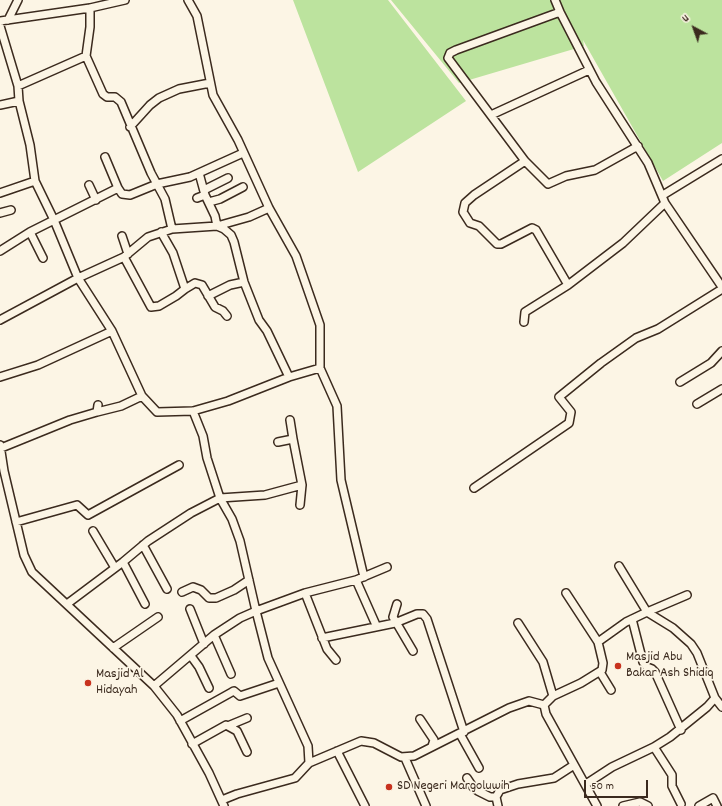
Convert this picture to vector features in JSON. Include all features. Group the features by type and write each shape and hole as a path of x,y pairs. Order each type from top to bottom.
{"street":[{"path":"8,20 18,0"},
{"path":"0,21 90,8 125,0"},
{"path":"188,0 197,16 213,95 238,140 243,154 269,208 296,256 320,325 320,368 337,406 341,480 364,577"},
{"path":"474,488 569,423 571,412 559,397 566,391 636,338 658,329 722,288 665,203 663,195 648,163 589,70 555,0"},
{"path":"90,8 90,27 86,56 103,94 107,97 118,98 130,127 165,199 172,229"},
{"path":"560,12 450,53 448,58 525,161 546,183 550,184 566,176 595,170 638,146"},
{"path":"0,26 18,86 19,101 30,145 35,181 54,220 78,278 112,331 142,396 152,408 160,413 192,411 228,401 289,377 320,368"},
{"path":"18,86 86,56"},
{"path":"491,115 589,70"},
{"path":"130,127 154,101 164,95 179,88 210,83"},
{"path":"0,105 19,101"},
{"path":"105,157 118,188 122,194 130,195 157,184 182,179 199,173 243,154"},
{"path":"663,195 722,159"},
{"path":"525,161 474,195 465,203 463,212 470,224 478,226 497,244 501,244 532,228 536,230 568,285"},
{"path":"199,173 205,193 216,216 217,226"},
{"path":"197,198 228,178"},
{"path":"0,193 35,181"},
{"path":"89,185 96,200"},
{"path":"209,202 220,199 244,187"},
{"path":"0,251 30,232 118,188"},
{"path":"524,322 525,312 568,285 623,243 665,203"},
{"path":"0,320 78,278 126,256 148,237 172,229 217,226 249,217 269,208"},
{"path":"0,213 11,210"},
{"path":"217,226 224,229 231,235 244,282 259,320 267,331 289,377"},
{"path":"30,232 43,258"},
{"path":"161,232 174,253 185,289"},
{"path":"122,236 126,256 152,308 176,296 197,282 202,286 215,307 223,311 227,316"},
{"path":"208,296 230,285 244,282"},
{"path":"0,376 38,365 112,331"},
{"path":"680,382 711,363 722,351"},
{"path":"697,404 722,389"},
{"path":"142,396 121,406 97,408 0,447 4,471 24,555 32,572 154,686 180,721 223,803 237,794 295,778 310,763 361,741 374,743 405,758 414,756 522,702 529,700 544,705"},
{"path":"192,411 203,436 207,458 220,498 232,519 240,541 268,658 308,746 310,763"},
{"path":"290,420 302,485 300,505"},
{"path":"278,442 293,439"},
{"path":"16,522 77,505 88,515 179,466"},
{"path":"66,604 123,562 143,545 191,513 220,498 265,495 302,485"},
{"path":"93,531 115,568"},
{"path":"143,545 168,589"},
{"path":"123,562 145,604"},
{"path":"619,566 647,612 673,628 691,644 698,653 715,698 722,707"},
{"path":"154,686 214,635 240,618 305,593 356,580 387,567"},
{"path":"182,592 193,586 202,590 209,598 216,598 234,590 249,580"},
{"path":"356,580 376,625"},
{"path":"305,593 327,649 336,660"},
{"path":"544,705 553,696 602,670 603,663 598,642 566,593"},
{"path":"598,642 632,619 687,595"},
{"path":"397,604 393,617 395,623 413,651"},
{"path":"190,609 204,644"},
{"path":"322,638 376,625 395,623 417,614 423,614 427,619 462,733 479,768"},
{"path":"113,648 158,617"},
{"path":"632,619 643,662 647,667 655,672 681,730"},
{"path":"518,623 543,662 553,696"},
{"path":"214,635 231,674"},
{"path":"191,656 209,688"},
{"path":"600,672 611,690"},
{"path":"180,721 234,691 240,696 279,683"},
{"path":"586,784 621,762 654,747 681,730 715,698"},
{"path":"544,705 546,714 597,806"},
{"path":"192,744 223,725 230,725 247,718"},
{"path":"420,719 434,740 432,746"},
{"path":"230,725 237,731 247,752"},
{"path":"654,747 672,775 672,786 680,805"},
{"path":"337,751 365,806"},
{"path":"405,758 426,806"},
{"path":"498,806 496,797 500,790 518,784 554,778 574,766"},
{"path":"467,778 472,787 478,792 496,797"},
{"path":"699,806 713,798 717,806"},
{"path":"623,806 640,802 648,806"}],"green space":[{"path":"293,0 388,0 466,101 358,172"},
{"path":"391,0 722,0 722,143 663,181 583,40 584,46 459,83"}],"place":[{"name":"Masjid Abu Bakar Ash Shidiq","path":"618,666"},
{"name":"Masjid Al Hidayah","path":"88,683"},
{"name":"SD Negeri Margoluwih","path":"389,787"}]}
